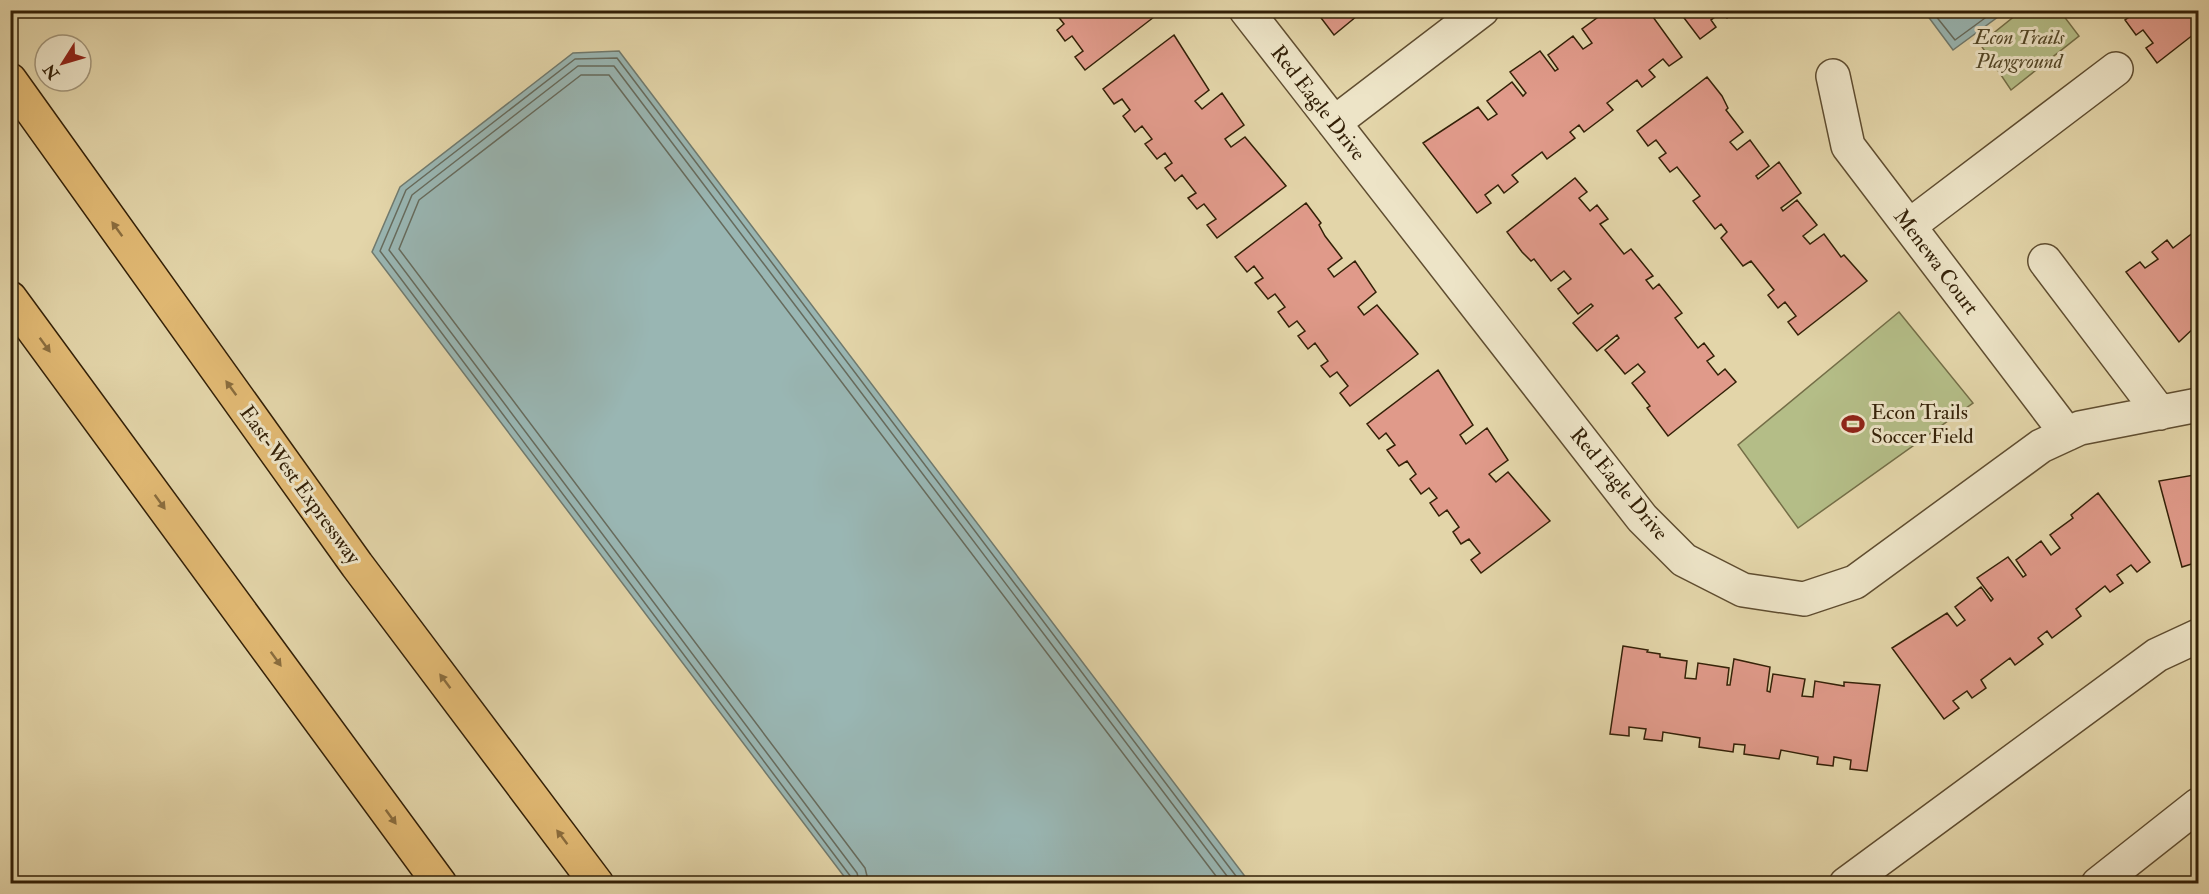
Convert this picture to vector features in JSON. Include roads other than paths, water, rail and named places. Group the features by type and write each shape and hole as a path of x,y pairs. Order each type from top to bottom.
{"highway":[{"name":"East-West Expressway","path":"10,80 357,565 597,884"},
{"path":"10,298 440,884"}],"street":[{"name":"Red Eagle Drive","path":"1246,10 1642,518 1684,560 1743,590 1804,599 1855,582 2040,446 2080,428 2199,405"},
{"path":"1334,123 1482,10"},
{"path":"1909,226 2116,69"},
{"name":"Menewa Court","path":"1833,76 1848,146 2067,434"},
{"path":"2045,261 2160,413"},
{"path":"1846,884 2157,655 2199,636"},
{"path":"2098,884 2199,806"}],"water":[{"path":"1924,11 2006,11 1953,50"},
{"path":"619,51 1250,883 849,883 372,252 400,187 573,53"}],"place":[{"name":"Econ Trails Soccer Field","path":"1853,424"}],"park label":[{"name":"Econ Trails Playground","path":"2019,49"}]}
